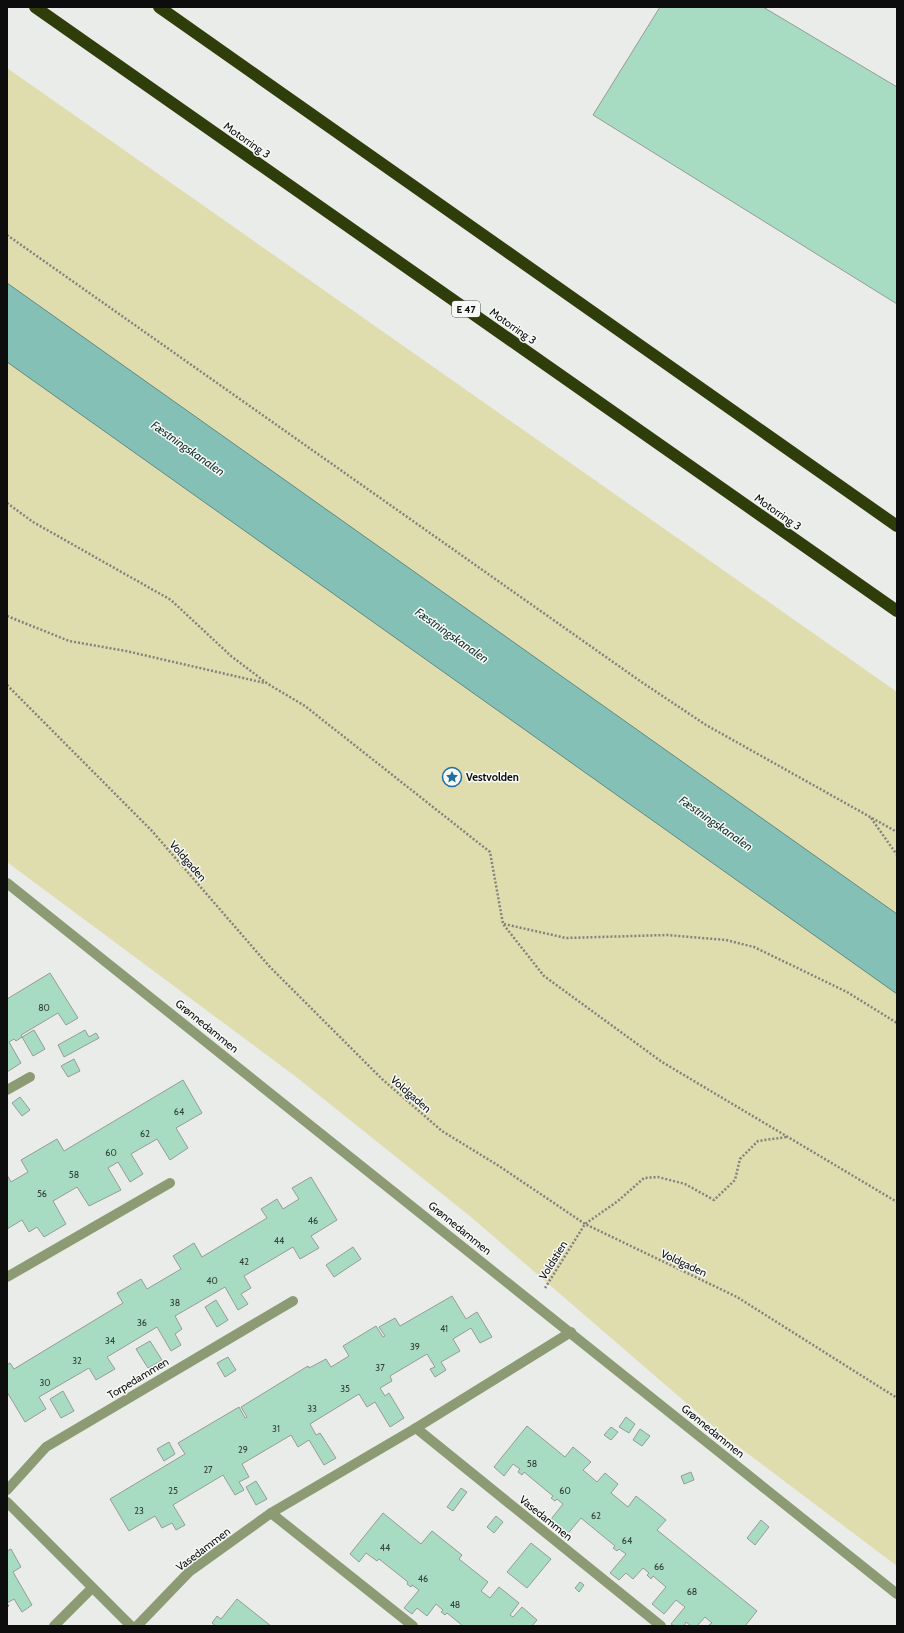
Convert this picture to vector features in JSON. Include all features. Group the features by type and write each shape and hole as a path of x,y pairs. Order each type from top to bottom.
{"highway":[{"name":"Motorring 3","path":"35,7 897,611"},
{"path":"159,7 897,526"}],"street":[{"name":"Grønnedammen","path":"7,882 897,1594"},
{"path":"7,1090 30,1076"},
{"path":"7,1277 170,1182"},
{"name":"Torpedammen","path":"7,1490 46,1447 293,1301"},
{"name":"Vasedammen","path":"137,1626 189,1572 271,1513 416,1428 571,1332"},
{"name":"Vasedammen","path":"416,1428 661,1626"},
{"path":"7,1502 131,1626"},
{"path":"271,1513 413,1626"},
{"path":"54,1626 92,1588"}],"path":[{"path":"7,235 640,681 706,725 897,832"},
{"path":"7,503 33,522 171,600 231,656 268,684 305,706 490,852 503,924 544,976 662,1062 897,1202"},
{"path":"7,616 69,641 126,650 268,684"},
{"name":"Voldgaden","path":"7,685 152,831 269,966 382,1079 442,1130 499,1166 584,1224 736,1297 897,1398"},
{"path":"870,816 897,855"},
{"path":"503,924 566,938 667,935 726,940 754,947 847,992 897,1023"},
{"path":"584,1224 618,1201 644,1178 658,1177 685,1184 714,1200 735,1180 740,1159 758,1141 788,1137"},
{"name":"Voldstien","path":"535,1303 584,1224"}],"shaded area":[{"name":"Vestvolden","path":"7,68 897,692 897,1566 727,1438 471,1217 295,1076 7,862"}],"water":[{"name":"Fæstningskanalen","path":"7,283 897,914 897,994 7,362"}],"building":[{"path":"660,7 763,7 897,87 897,304 593,115"},
{"path":"50,973 78,1018 66,1025 58,1013 21,1035 22,1037 16,1041 14,1039 9,1042 21,1063 7,1072 7,999"},
{"path":"34,1030 45,1049 33,1056 22,1037"},
{"path":"85,1030 89,1037 96,1033 99,1038 64,1057 58,1045"},
{"path":"74,1059 80,1071 68,1077 61,1066"},
{"path":"183,1080 202,1113 176,1128 188,1148 170,1160 157,1139 131,1154 143,1174 130,1182 118,1162 108,1168 121,1190 89,1206 77,1187 53,1201 66,1224 44,1237 37,1227 29,1232 22,1220 7,1229 7,1175 11,1182 28,1172 21,1160 57,1139 64,1151"},
{"path":"20,1097 30,1110 22,1116 12,1103"},
{"path":"311,1177 337,1220 311,1236 319,1248 300,1259 293,1247 244,1276 251,1288 241,1294 248,1304 238,1310 225,1287 175,1316 182,1329 175,1334 181,1345 171,1351 157,1327 107,1357 115,1369 96,1380 89,1368 39,1397 46,1409 25,1422 7,1392 7,1365 10,1363 14,1369 123,1303 117,1293 141,1279 147,1289 181,1269 173,1256 194,1243 202,1257 267,1218 261,1209 277,1199 283,1209 299,1199 292,1188"},
{"path":"353,1247 361,1259 334,1277 326,1265"},
{"path":"452,1296 466,1319 477,1312 492,1337 480,1343 471,1328 453,1339 460,1351 441,1362 446,1370 435,1377 430,1369 435,1367 427,1354 390,1376 392,1381 380,1388 385,1396 389,1393 404,1418 390,1427 375,1402 367,1407 359,1394 310,1424 316,1435 320,1433 336,1458 324,1465 309,1440 298,1447 291,1435 242,1464 249,1477 239,1482 244,1490 235,1495 223,1475 173,1505 185,1525 176,1530 172,1523 162,1528 155,1516 129,1531 110,1499 185,1454 178,1443 239,1407 245,1418 247,1417 241,1407 308,1366 309,1368 326,1359 331,1367 349,1356 343,1346 376,1326 383,1337 385,1336 379,1327 395,1318 400,1326"},
{"path":"216,1300 228,1320 217,1327 205,1307"},
{"path":"150,1341 162,1360 148,1368 136,1349"},
{"path":"228,1357 236,1370 225,1377 217,1363"},
{"path":"63,1391 74,1411 61,1418 50,1399"},
{"path":"626,1417 635,1424 629,1433 619,1427"},
{"path":"527,1426 565,1457 573,1447 591,1462 583,1470 597,1482 605,1473 618,1484 611,1493 628,1507 636,1496 666,1520 657,1530 757,1611 745,1626 711,1626 709,1625 712,1623 705,1617 697,1626 691,1626 686,1622 684,1626 674,1626 671,1624 685,1607 676,1600 664,1614 652,1604 666,1587 653,1576 651,1579 647,1575 649,1573 643,1568 633,1579 626,1573 619,1580 610,1573 626,1554 619,1549 617,1551 613,1548 615,1546 581,1518 565,1537 548,1523 563,1504 557,1499 555,1501 551,1498 553,1496 524,1472 522,1475 518,1472 520,1469 513,1464 504,1476 494,1467"},
{"path":"611,1427 618,1432 611,1440 604,1435"},
{"path":"640,1429 650,1436 642,1446 633,1440"},
{"path":"169,1442 175,1454 164,1461 157,1449"},
{"path":"691,1472 694,1480 684,1484 681,1476"},
{"path":"256,1481 267,1499 256,1505 246,1487"},
{"path":"461,1488 467,1492 453,1511 447,1507"},
{"path":"383,1513 421,1544 432,1531 462,1555 459,1559 488,1582 481,1591 490,1598 499,1587 519,1603 510,1615 513,1617 522,1607 537,1620 532,1626 463,1626 447,1613 445,1615 441,1612 443,1610 436,1604 427,1616 417,1608 412,1614 404,1608 419,1590 412,1585 411,1587 407,1584 408,1582 379,1559 377,1561 366,1553 359,1562 350,1554"},
{"path":"496,1516 503,1522 494,1533 487,1527"},
{"path":"761,1520 769,1527 755,1545 747,1538"},
{"path":"531,1543 551,1559 527,1588 507,1572"},
{"path":"11,1549 21,1567 13,1572 32,1605 22,1612 14,1599 7,1603 7,1551"},
{"path":"580,1582 584,1585 579,1592 575,1588"},
{"path":"237,1599 271,1626 216,1626 212,1623 217,1616 221,1619"}],"place":[{"name":"Vestvolden","path":"452,777"}]}
